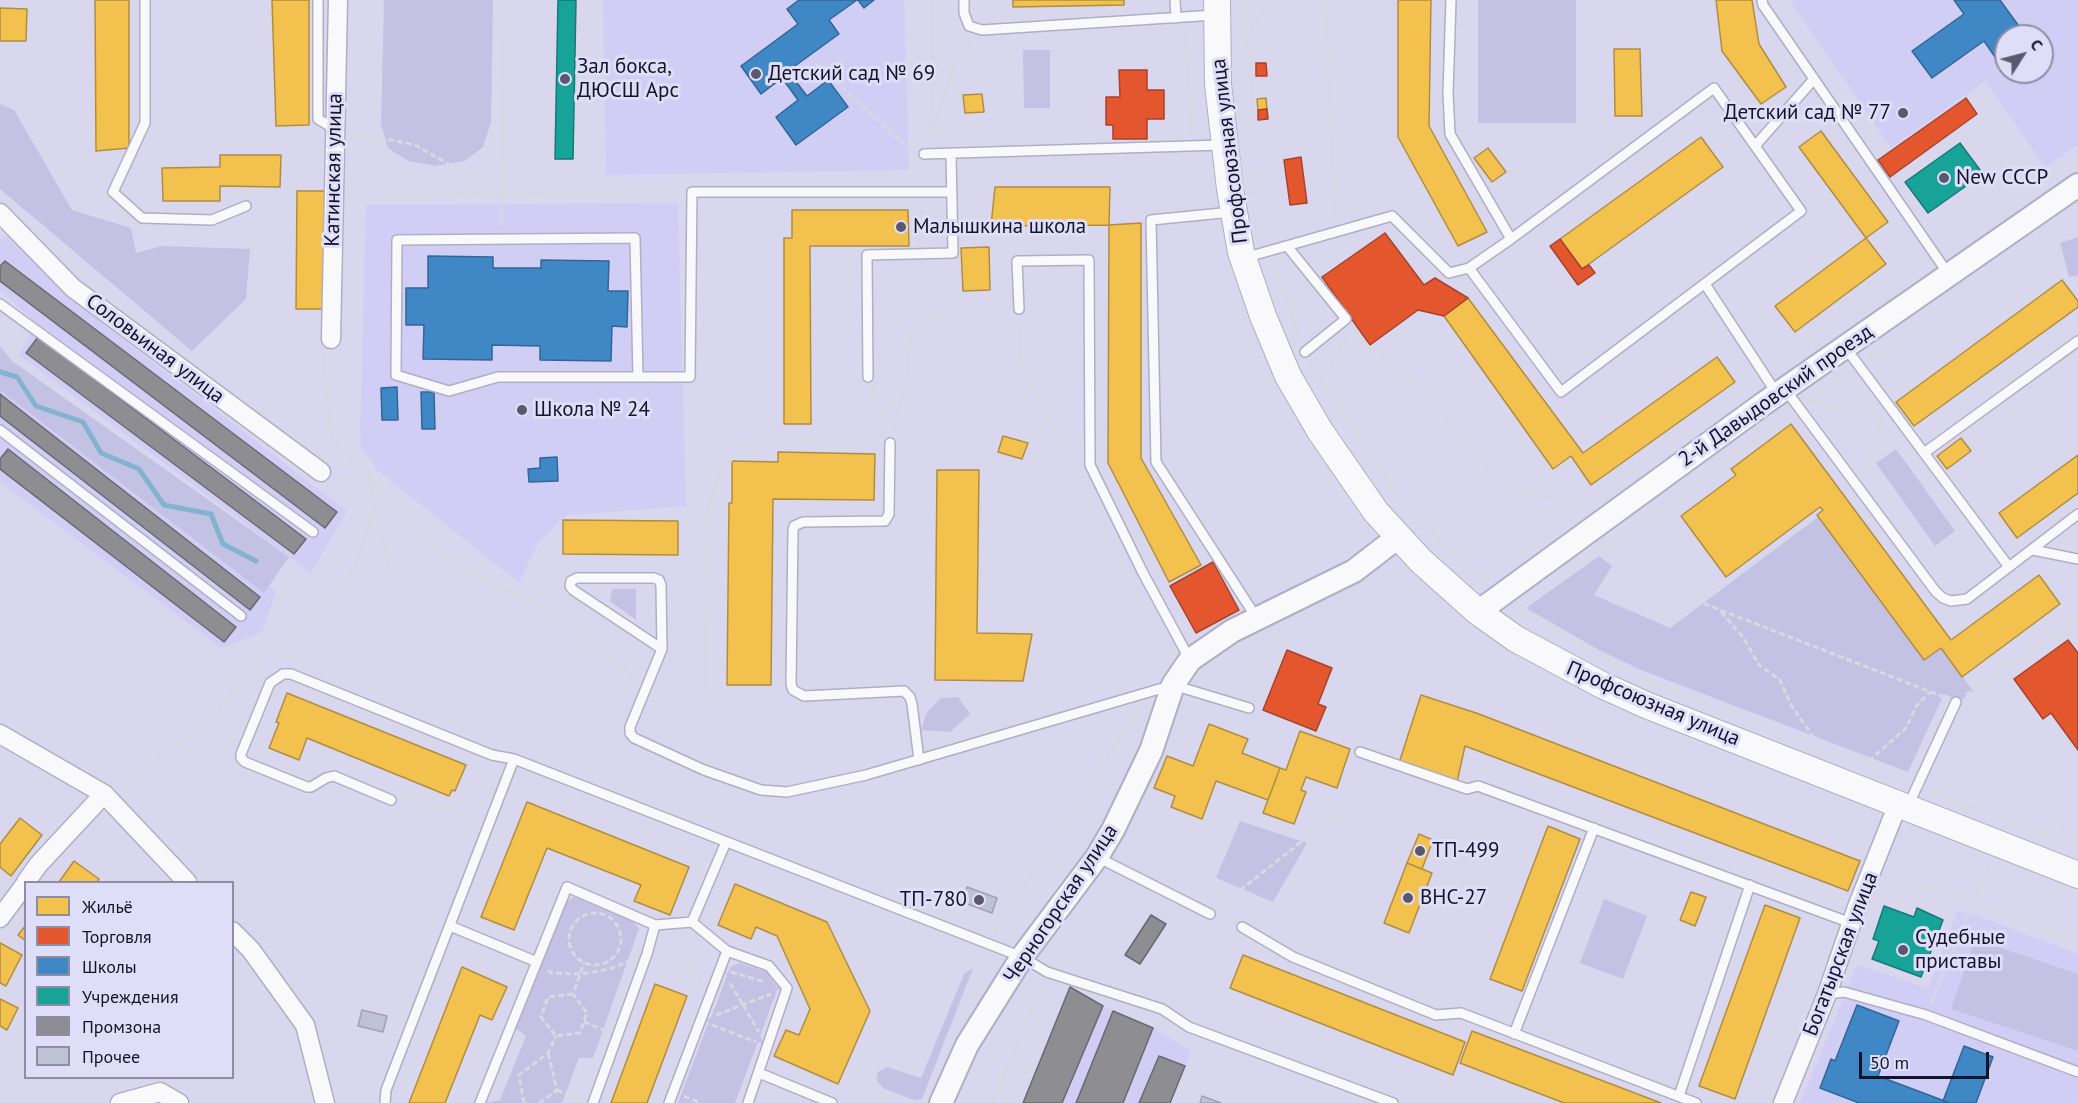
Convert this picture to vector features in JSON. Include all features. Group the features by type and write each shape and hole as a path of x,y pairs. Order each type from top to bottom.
{"main road":[{"name":"Профсоюзная улица","path":"1217,7 1218,84 1235,142 1234,212 1244,259 1263,316 1288,375 1320,431 1376,512 1420,561 1478,612 1533,649 1602,686 1646,705 1907,800 1997,843 2078,875"}],"street":[{"name":"Катинская улица","path":"331,339 338,0"},
{"name":"2-й Давыдовский проезд","path":"1478,612 1780,392 2078,185"},
{"name":"Соловьиная улица","path":"0,213 73,288 321,472"},
{"name":"Черногорская улица","path":"941,1103 967,1045 1022,957 1097,857 1113,831 1151,751 1173,685 1190,660 1232,632 1266,624 1354,571 1398,537"},
{"path":"0,734 110,800 186,881"},
{"path":"27,881 39,865 110,800"},
{"name":"Богатырская улица","path":"1783,1103 1827,994 1854,915 1907,800"},
{"path":"0,918 24,886"},
{"path":"234,933 251,950 304,1025 326,1103"},
{"path":"120,1103 160,1092 179,1103"}],"lane":[{"path":"145,0 145,123 113,192 142,218 212,220 246,206"},
{"path":"318,0 318,119 335,129"},
{"path":"964,0 964,13 969,26 982,30 1180,17 1217,7"},
{"path":"1175,0 1180,17"},
{"path":"1451,0 1448,93 1450,134 1511,239"},
{"path":"1762,0 1763,5 1948,275"},
{"path":"1755,146 1814,79"},
{"path":"1244,259 1392,216 1449,273 1469,268 1714,88 1801,211 1561,392 1469,268"},
{"path":"924,154 1192,146 1235,142"},
{"path":"868,377 867,255 953,253 951,154"},
{"path":"638,378 635,238 397,240 396,375 449,392 498,377 638,378 690,377 692,192 952,192"},
{"path":"1234,212 1151,220 1156,462 1266,624"},
{"path":"1287,246 1346,320 1305,352"},
{"path":"1019,309 1017,261 1089,260 1090,465 1143,573 1190,660"},
{"path":"1705,284 1780,392 1860,489 1936,592 1943,598 1951,601 1967,598 2078,514"},
{"path":"0,304 313,532"},
{"path":"1924,453 2078,340"},
{"path":"1845,347 2009,567"},
{"path":"0,430 241,616"},
{"path":"890,443 890,514 885,521 802,522 794,526 791,684 793,690 804,696 904,691 910,696 912,704 919,760"},
{"path":"2033,549 2078,559"},
{"path":"662,649 573,590 570,586 571,581 599,578 654,578 658,580 661,585 662,649 630,727 630,733 634,738 704,770 761,790 787,792 814,788 919,760 1173,685 1249,708"},
{"path":"392,800 334,776 326,778 311,788 245,762 241,758 241,753 270,683 283,674 291,674 492,755 514,759 1022,957 1047,972 1162,1009 1189,1028 1393,1103"},
{"path":"1907,800 1956,702"},
{"path":"1360,752 1467,789 1478,786 1750,885 1854,915"},
{"path":"385,1103 386,1090 514,759"},
{"path":"1514,1034 1594,828"},
{"path":"692,922 726,842"},
{"path":"1097,857 1210,914"},
{"path":"1679,1096 1750,885"},
{"path":"480,1103 567,887 655,925 692,922 728,951 769,966 787,988 748,1103"},
{"path":"593,1103 647,954 655,925"},
{"path":"450,926 537,962"},
{"path":"1242,927 1293,957 1436,1015 1461,1013 1696,1103"},
{"path":"669,1103 728,951"},
{"path":"1827,994 1844,992 1926,1016 2078,1072"},
{"path":"759,1073 832,1103"}],"path":[{"path":"501,239 504,0"},
{"path":"932,0 932,132 951,154"},
{"path":"1235,142 1252,119 1250,58 1245,37 1245,0"},
{"path":"1245,37 1272,0"},
{"path":"1325,0 1335,232"},
{"path":"1180,17 1192,146"},
{"path":"932,132 958,56 982,30"},
{"path":"815,63 908,149 924,154"},
{"path":"367,134 415,145 501,194"},
{"path":"1251,168 1254,188"},
{"path":"384,195 692,192"},
{"path":"1268,252 1310,366 1401,500 1476,576 1486,579"},
{"path":"890,443 907,378 911,332 951,308"},
{"path":"1019,309 1020,361 1068,454 1090,465"},
{"path":"1321,381 1353,326 1368,346 1407,371 1502,486 1590,508"},
{"path":"323,368 332,438 368,475 423,539 493,585 552,610 627,670 644,694"},
{"path":"868,377 890,443"},
{"path":"1811,401 1882,418"},
{"path":"1860,489 1887,403"},
{"path":"705,693 707,514 718,473 756,434 890,443"},
{"path":"368,475 388,561 390,588"},
{"path":"110,800 170,747 200,730 217,712 235,687 276,647 314,617 350,579 363,547 374,502"},
{"path":"1687,597 1956,702 2078,618"},
{"path":"1518,608 1630,673"},
{"path":"1719,610 1743,637 1759,665 1780,680 1791,705 1823,751 1813,747"},
{"path":"2072,621 2078,629"},
{"path":"1249,708 1266,624"},
{"path":"1641,677 1716,708"},
{"path":"979,941 997,931 1149,691"},
{"path":"1853,763 1862,767 1885,749 1906,728 1917,705 1930,692"},
{"path":"392,800 408,793 488,825"},
{"path":"1907,800 2078,847"},
{"path":"1210,914 1340,811"},
{"path":"2058,840 2064,822"},
{"path":"1926,1016 1997,843"},
{"path":"1854,915 1882,890 1924,884 2078,942"},
{"path":"600,914 608,917 619,931 619,948 615,956 601,964 584,963 577,958 569,944 572,927 584,916 600,914"},
{"path":"537,962 552,973 581,974 610,969 647,954 669,958 694,971 711,994"},
{"path":"573,994 584,963"},
{"path":"721,969 787,988"},
{"path":"721,969 768,1047"},
{"path":"992,1103 1047,972"},
{"path":"701,1020 787,988"},
{"path":"556,1036 580,1033 587,1013 573,994"},
{"path":"556,1036 541,1017 548,997 573,994"},
{"path":"701,1020 768,1047"},
{"path":"584,1022 618,1035"},
{"path":"524,1103 519,1075 548,1053 556,1036"},
{"path":"548,1053 557,1090"},
{"path":"557,1090 583,1100"},
{"path":"539,1103 557,1090"},
{"path":"674,1092 701,1103"}],"shaded area":[{"path":"384,0 493,0 491,122 483,147 465,161 436,166 408,161 388,148 381,124"},
{"name":"Детский сад № 69","path":"603,0 904,0 909,170 606,175"},
{"path":"1478,0 1576,0 1576,123 1478,123"},
{"name":"Детский сад № 77","path":"1791,0 2078,0 2078,145 2045,167 1985,81 1891,148"},
{"path":"1023,50 1050,50 1050,108 1024,108"},
{"path":"0,104 14,110 72,210 131,228 136,253 162,246 250,249 246,299 192,351 0,189"},
{"name":"Школа № 24","path":"678,203 686,506 567,515 539,541 519,583 376,469 360,444 366,205"},
{"path":"16,233 55,265 86,311 347,511 311,573 19,355 36,323 0,290 0,240"},
{"path":"2078,237 2078,276 2069,277 2060,243"},
{"path":"0,346 12,361 289,557 264,593 0,390"},
{"path":"0,383 276,591 262,632 221,648 0,482"},
{"path":"1896,449 1955,531 1935,546 1876,463"},
{"path":"1818,517 1924,660 1941,648 1973,691 1960,701 1944,694 1908,772 1641,670 1599,650 1526,608 1599,556 1612,566 1594,595 1670,628"},
{"path":"612,589 636,589 636,620 610,601"},
{"path":"958,697 970,714 950,732 921,730 927,712 941,698"},
{"path":"1240,821 1307,843 1273,902 1216,878"},
{"path":"574,897 632,920 639,929 593,1058 579,1058 562,1103 485,1103 500,1100 526,1036 515,1028 563,904"},
{"path":"1604,899 1647,916 1623,979 1580,963"},
{"path":"1957,912 1969,913 2078,954 2078,1103 1800,1103 1857,965 1928,988"},
{"path":"1975,939 2078,974 2078,1051 1951,1009"},
{"path":"739,963 767,972 776,986 782,988 777,990 760,1036 764,1044 758,1042 735,1103 678,1103 709,1021 706,1020 711,1018 727,976 725,972 728,973 730,967"},
{"path":"973,968 922,1099 914,1100 883,1088 877,1081 877,1076 878,1072 887,1067 921,1078 964,974"},
{"path":"1071,987 1113,1011 1153,1028 1191,1051 1171,1103 1024,1103"}],"building: Жильё":[{"path":"95,0 129,0 129,148 96,151"},
{"path":"272,0 309,0 309,125 276,126"},
{"path":"1013,0 1124,0 1124,5 1013,7"},
{"path":"1398,0 1431,0 1429,126 1487,232 1458,246 1398,137"},
{"path":"1716,0 1752,0 1759,44 1786,87 1761,104 1722,51"},
{"path":"0,8 27,9 26,41 0,41"},
{"path":"1614,49 1640,49 1642,116 1615,116"},
{"path":"982,94 984,112 965,113 963,95"},
{"path":"1266,98 1267,109 1258,110 1257,99"},
{"path":"1821,131 1888,222 1866,238 1799,147"},
{"path":"1701,137 1723,167 1582,269 1560,239"},
{"path":"1488,148 1506,172 1492,182 1474,158"},
{"path":"220,155 281,155 280,187 220,186 220,201 163,201 162,168 220,167"},
{"path":"995,187 1110,187 1109,225 991,226"},
{"path":"297,191 330,191 328,309 296,309"},
{"path":"792,210 908,210 909,246 810,246 811,424 784,424 784,238 792,238"},
{"path":"1141,223 1141,458 1201,565 1169,582 1108,463 1109,225"},
{"path":"1866,238 1886,264 1795,332 1775,306"},
{"path":"989,247 990,290 963,291 961,248"},
{"path":"2062,280 2078,301 2078,307 1914,426 1896,402"},
{"path":"1468,298 1583,453 1717,357 1735,382 1591,485 1571,456 1553,469 1444,316"},
{"path":"1791,424 1951,640 2039,575 2060,604 1962,677 1941,648 1924,660 1817,515 1823,510 1820,507 1726,577 1681,516 1736,475 1731,469"},
{"path":"1003,436 1028,443 1022,459 998,452"},
{"path":"1961,438 1971,451 1947,469 1937,456"},
{"path":"778,452 875,454 874,500 773,499 771,685 727,685 729,503 732,503 732,461 778,462"},
{"path":"2078,455 2078,493 2017,538 1999,513"},
{"path":"937,470 979,470 977,633 1032,634 1023,681 935,680"},
{"path":"563,520 678,521 678,555 563,554"},
{"path":"287,693 466,765 455,791 452,790 449,796 307,738 299,760 269,748"},
{"path":"1421,695 1479,714 1860,861 1848,891 1465,746 1457,782 1399,763"},
{"path":"1209,724 1248,739 1242,753 1280,768 1268,800 1216,781 1202,819 1171,807 1175,796 1154,788 1167,756 1193,766"},
{"path":"1300,731 1350,749 1337,788 1306,777 1301,790 1306,792 1294,824 1263,813 1280,768 1286,770"},
{"path":"527,802 689,867 670,915 634,901 641,885 547,848 514,930 481,917"},
{"path":"20,818 42,835 11,876 0,867 0,844"},
{"path":"1548,826 1580,839 1522,991 1490,979"},
{"name":"ТП-499","path":"1419,834 1433,840 1422,869 1407,863"},
{"path":"74,861 99,879 98,881 60,881"},
{"name":"ВНС-27","path":"1407,863 1432,873 1409,933 1384,923"},
{"path":"735,884 827,922 870,1011 838,1084 774,1056 786,1030 799,1035 810,1009 777,936 756,927 751,939 718,925"},
{"path":"1691,892 1706,897 1695,926 1680,920"},
{"path":"1765,905 1800,918 1735,1099 1699,1086"},
{"path":"24,928 24,940 18,935"},
{"path":"0,943 22,955 6,986 0,983"},
{"path":"1243,955 1465,1042 1453,1075 1230,988"},
{"path":"462,967 507,987 492,1020 480,1015 445,1103 409,1103"},
{"path":"655,984 687,996 647,1103 611,1103"},
{"path":"0,999 18,1008 7,1030 0,1026"},
{"path":"1472,1031 1661,1103 1564,1103 1460,1063"}],"building: Торговля":[{"path":"1256,63 1266,63 1267,76 1256,76"},
{"path":"1119,70 1147,70 1147,90 1164,90 1164,119 1147,119 1147,139 1113,139 1113,125 1106,125 1106,97 1120,97"},
{"path":"1966,98 1977,114 1890,177 1878,160"},
{"path":"1267,109 1268,119 1258,120 1258,110"},
{"path":"1301,157 1307,203 1290,205 1284,160"},
{"path":"1385,233 1424,285 1435,278 1468,298 1444,316 1418,310 1370,345 1322,277"},
{"path":"1560,239 1582,269 1589,265 1595,273 1578,285 1550,246"},
{"path":"1213,562 1239,610 1196,633 1170,586"},
{"path":"2068,640 2078,653 2078,750 2051,713 2043,719 2014,679"},
{"path":"1287,650 1332,668 1318,704 1326,707 1316,731 1263,710"}],"building: Школы":[{"path":"799,0 857,0 829,20 839,34 788,71 807,96 828,80 848,107 796,145 776,117 798,100 782,78 761,94 741,66 798,24 787,9"},
{"path":"858,0 874,0 864,8"},
{"path":"1954,0 2000,0 2017,24 1994,24 1994,55 1984,41 1932,78 1912,51 1964,14"},
{"path":"428,256 493,257 493,268 541,268 541,260 609,261 608,291 628,291 627,327 612,326 611,361 540,360 540,346 492,345 492,360 423,359 424,325 406,325 406,288 428,288"},
{"path":"397,387 398,420 382,420 381,388"},
{"path":"421,392 434,392 435,429 422,429"},
{"path":"557,457 558,481 529,482 528,469 540,468 540,458"},
{"path":"1857,1005 1899,1021 1878,1076 1950,1103 1859,1103 1820,1088 1831,1059 1835,1061"},
{"path":"1964,1046 1993,1057 1976,1103 1943,1101"}],"building: Учреждения":[{"name":"Зал бокса, ДЮСШ Арс","path":"558,0 576,0 573,159 555,159"},
{"name":"New СССР","path":"1960,143 1983,174 1928,213 1905,182"},
{"name":"Судебные приставы","path":"1884,906 1914,917 1917,908 1943,920 1921,977 1872,959 1879,941 1873,939"}],"building: Промзона":[{"path":"5,261 337,512 325,528 0,281 0,266"},
{"path":"38,337 306,539 294,554 26,353"},
{"path":"0,394 260,597 250,610 0,416"},
{"path":"8,449 236,627 224,642 0,469 0,459"},
{"path":"1151,915 1166,924 1140,964 1125,955"},
{"path":"1070,987 1103,1006 1062,1103 1023,1103"},
{"path":"1113,1011 1153,1028 1123,1103 1076,1103"},
{"path":"1159,1056 1185,1066 1170,1103 1139,1103"}],"building: Прочее":[{"name":"ТП-780","path":"967,887 997,898 992,913 962,902"},
{"path":"362,1010 387,1016 383,1032 358,1026"},
{"path":"1202,1096 1221,1103 1200,1103"}],"waterway":[{"path":"0,372 17,377 36,406 83,422 101,453 139,469 164,505 211,514 223,544 256,561"}],"place":[{"name":"Детский сад № 69","path":"756,74"},
{"name":"Зал бокса, ДЮСШ Арс","path":"565,79"},
{"name":"Детский сад № 77","path":"1903,113"},
{"name":"New СССР","path":"1944,178"},
{"name":"Малышкина школа","path":"901,227"},
{"name":"Школа № 24","path":"522,410"},
{"name":"ТП-499","path":"1420,851"},
{"name":"ВНС-27","path":"1408,898"},
{"name":"ТП-780","path":"979,900"},
{"name":"Судебные приставы","path":"1903,950"}]}
